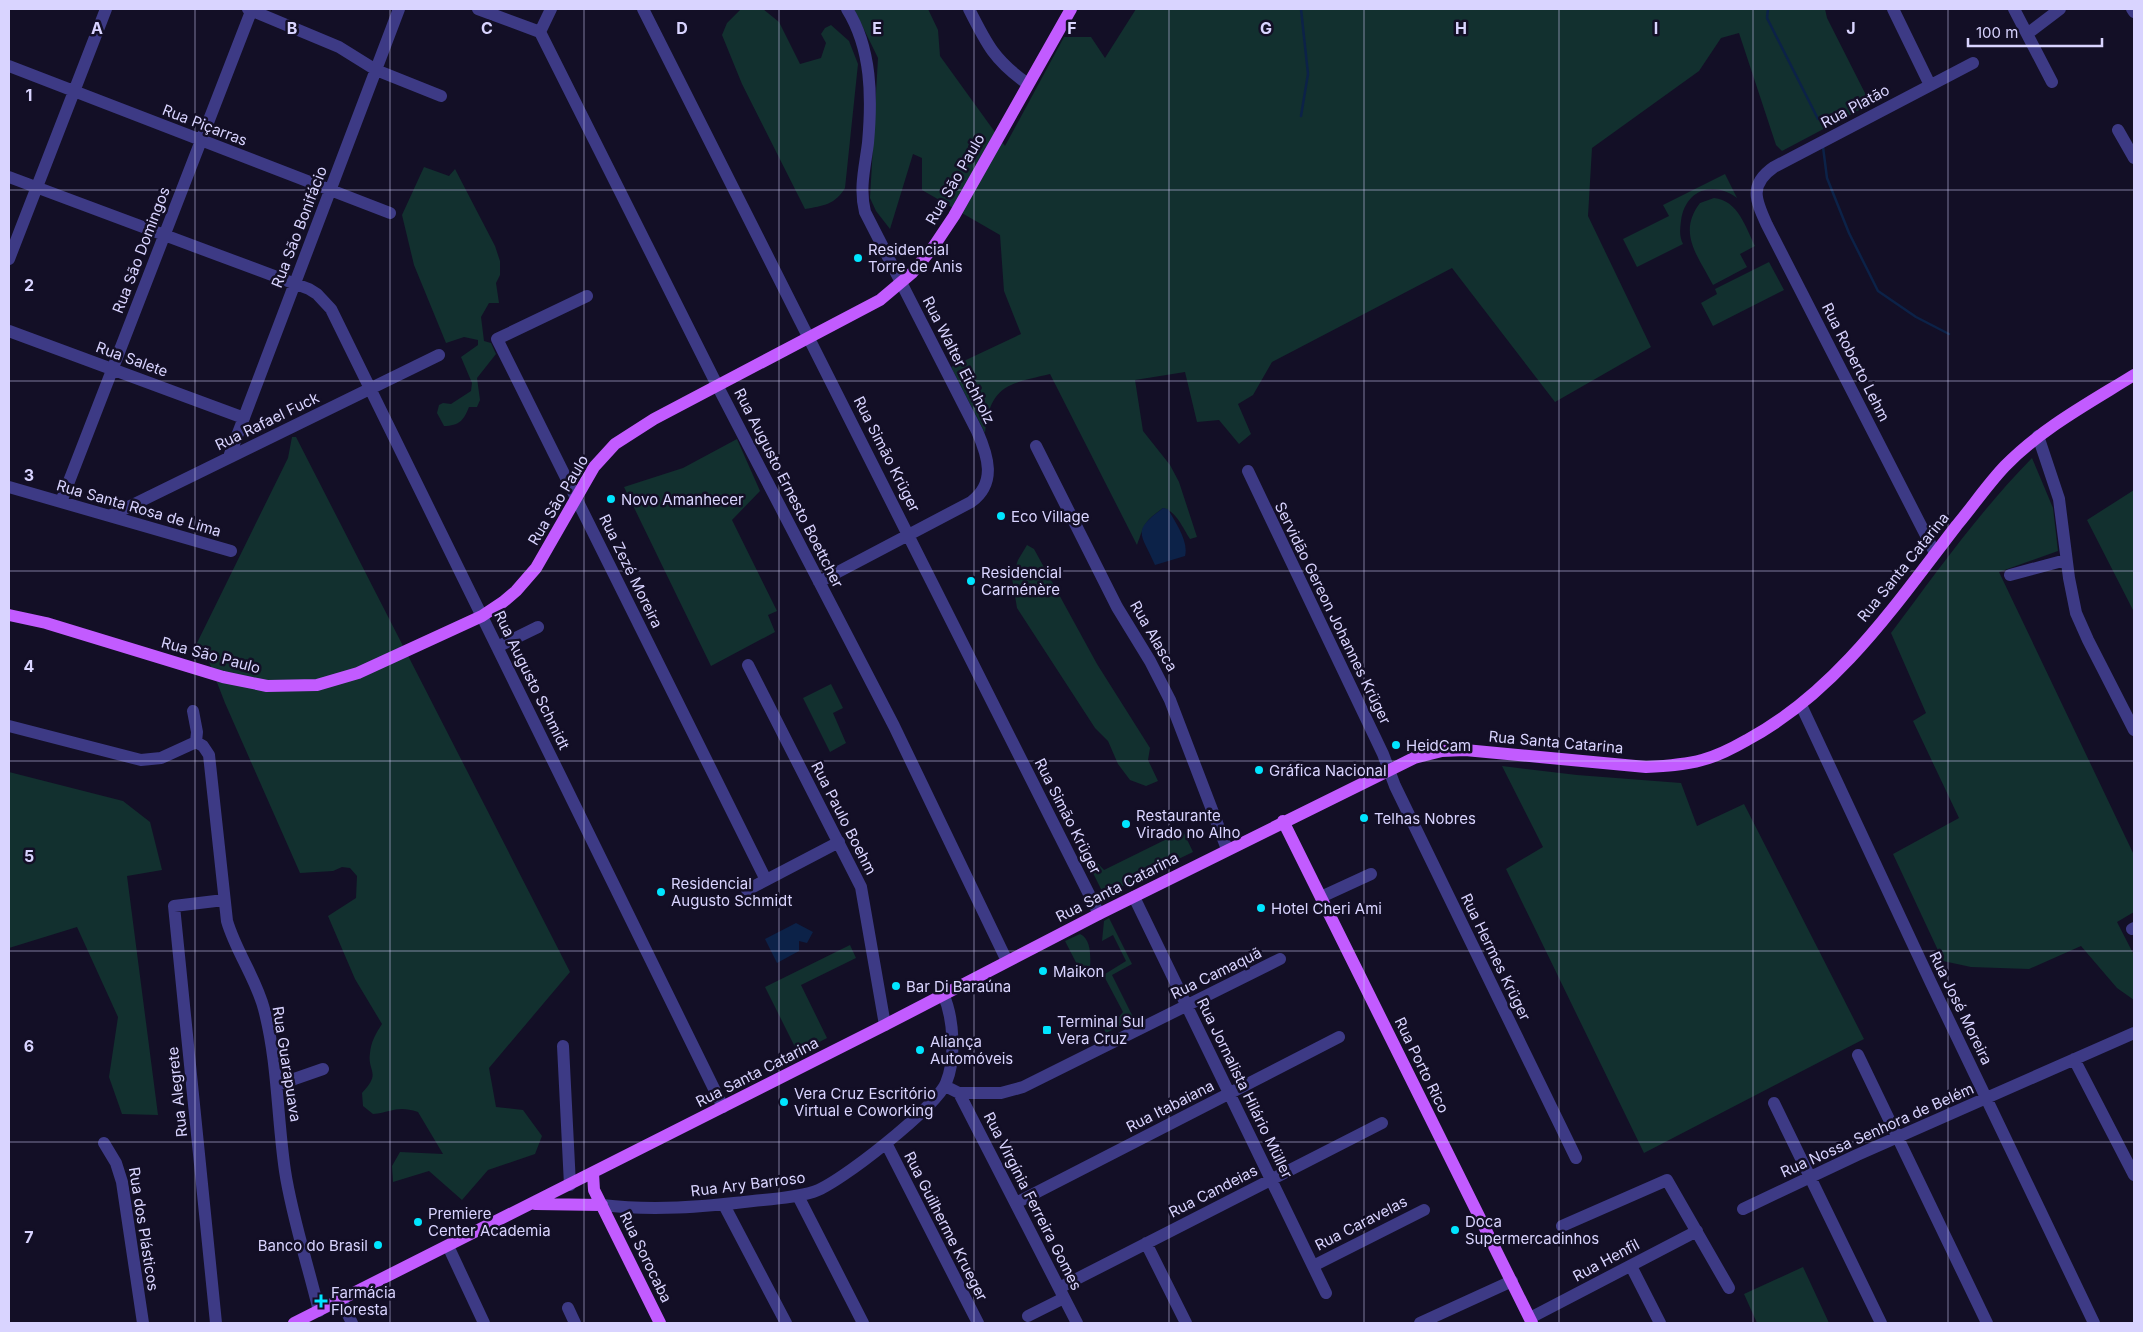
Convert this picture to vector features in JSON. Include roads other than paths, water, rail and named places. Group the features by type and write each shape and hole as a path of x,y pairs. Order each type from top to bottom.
{"main road":[{"name":"Rua São Paulo","path":"9,615 46,623 223,677 267,686 284,687 317,685 343,679 482,616 516,591 536,568 594,468 623,437 717,385 880,300 901,284 924,260 954,216 1072,9"},
{"name":"Rua Santa Catarina","path":"294,1323 570,1185 1099,914 1388,769 1427,754 1452,750 1646,767 1702,761 1730,750 1759,734 1801,705 1846,663 2003,469 2038,436 2134,375"},
{"name":"Rua Porto Rico","path":"1283,822 1531,1321"},
{"name":"Rua Sorocaba","path":"593,1173 594,1190 660,1323"},
{"name":"Rua Sorocaba","path":"532,1204 602,1205"}],"street":[{"path":"9,259 106,9"},
{"path":"251,9 339,47 376,70 441,96"},
{"name":"Rua São Domingos","path":"61,502 251,9"},
{"name":"Rua São Bonifácio","path":"229,457 399,9"},
{"path":"478,9 540,32 552,9"},
{"name":"Rua Simão Krüger","path":"644,9 1099,914"},
{"name":"Rua Walter Eichholz","path":"819,582 971,502 984,490 988,474 986,453 977,431 865,212 861,191 868,144 870,92 867,65 861,42 847,9"},
{"path":"969,9 992,53 1003,65 1028,84"},
{"path":"1893,9 1930,85"},
{"path":"2014,9 2052,82"},
{"path":"2027,34 2060,9"},
{"name":"Rua Augusto Ernesto Boettcher","path":"540,32 717,385 894,726 1007,961"},
{"name":"Rua Platão","path":"1758,184 1765,173 1774,167 1972,63"},
{"name":"Rua Piçarras","path":"9,66 390,213"},
{"path":"2118,130 2134,158"},
{"name":"Rua Augusto Schmidt","path":"9,177 295,284 317,294 332,309 722,1107"},
{"name":"Rua Roberto Lehm","path":"1758,184 1756,197 1767,225 1935,553"},
{"name":"Rua Zezé Moreira","path":"587,296 497,339 766,880"},
{"name":"Rua Salete","path":"9,331 244,418"},
{"name":"Rua Rafael Fuck","path":"110,516 438,355"},
{"path":"2038,436 2059,499 2066,560 2079,620 2134,730"},
{"name":"Rua Alasca","path":"1036,446 1117,607 1150,661 1170,700 1228,849"},
{"name":"Servidão Gereon Johannes Krüger","path":"1248,471 1383,754 1388,769"},
{"name":"Rua Santa Rosa de Lima","path":"9,487 231,551"},
{"path":"2010,575 2066,560"},
{"path":"497,647 538,627"},
{"name":"Rua Paulo Boehm","path":"748,665 856,875 864,897 885,1025"},
{"name":"Rua José Moreira","path":"1801,705 2094,1323"},
{"name":"Rua Guarapuava","path":"193,711 197,732 196,742 206,749 208,755 224,900 231,933 253,978 264,1008 277,1085 285,1172 319,1311"},
{"path":"9,726 141,760 161,758 196,742"},
{"name":"Rua Hermes Krüger","path":"1388,769 1576,1158"},
{"path":"747,890 839,842"},
{"path":"1321,897 1371,874"},
{"name":"Rua Jornalista Hilário Müller","path":"1134,897 1326,1293"},
{"name":"Rua Alegrete","path":"216,1323 174,906 224,900"},
{"name":"Rua Camaquã","path":"945,1086 959,1093 1001,1093 1022,1087 1280,959"},
{"name":"Rua Ary Barroso","path":"602,1205 654,1209 724,1204 798,1196 829,1186 886,1143 927,1107 945,1086 950,1066 952,1028 943,994"},
{"name":"Rua Nossa Senhora de Belém","path":"1743,1209 1897,1137 2134,1033"},
{"name":"Rua Itabaiana","path":"1016,1203 1339,1037"},
{"path":"563,1046 570,1185"},
{"path":"1858,1056 1987,1323"},
{"path":"2074,1059 2134,1175"},
{"path":"277,1085 323,1069"},
{"name":"Rua Virgínia Ferreira Gomes","path":"959,1093 1078,1323"},
{"path":"1774,1103 1881,1323"},
{"name":"Rua Candeias","path":"1028,1316 1062,1293 1146,1244 1382,1123"},
{"name":"Rua dos Plásticos","path":"104,1143 116,1163 122,1182 143,1323"},
{"name":"Rua Guilherme Krueger","path":"886,1143 978,1323"},
{"path":"1562,1226 1667,1180 1729,1288"},
{"path":"798,1196 863,1323"},
{"path":"724,1204 786,1323"},
{"name":"Rua Caravelas","path":"1313,1266 1424,1210"},
{"name":"Rua Henfil","path":"1531,1321 1696,1231"},
{"path":"1146,1244 1186,1323"},
{"path":"448,1246 484,1323"},
{"path":"1631,1266 1660,1323"},
{"path":"1420,1323 1434,1320 1512,1281"},
{"path":"341,1300 352,1323"},
{"path":"568,1308 575,1323"}],"water":[{"path":"1163,508 1168,509 1181,532 1186,550 1185,556 1155,565 1142,534 1146,523"},
{"path":"796,923 813,932 807,943 799,941 799,951 777,963 765,939"}],"waterway":[{"path":"1301,9 1308,74 1301,116"},
{"path":"1768,9 1767,18 1818,119"},
{"path":"1823,147 1827,178 1849,233 1878,291 1916,317 1949,334"}],"place":[{"name":"Residencial Torre de Anis","path":"858,258"},
{"name":"Novo Amanhecer","path":"611,499"},
{"name":"Eco Village","path":"1001,516"},
{"name":"Residencial Carménère","path":"971,581"},
{"name":"HeidCam","path":"1396,745"},
{"name":"Gráfica Nacional","path":"1259,770"},
{"name":"Telhas Nobres","path":"1364,818"},
{"name":"Restaurante Virado no Alho","path":"1126,824"},
{"name":"Residencial Augusto Schmidt","path":"661,892"},
{"name":"Hotel Cheri Ami","path":"1261,908"},
{"name":"Maikon","path":"1043,971"},
{"name":"Bar Di Baraúna","path":"896,986"},
{"name":"Terminal Sul Vera Cruz","path":"1047,1030"},
{"name":"Aliança Automóveis","path":"920,1050"},
{"name":"Vera Cruz Escritório Virtual e Coworking","path":"784,1102"},
{"name":"Premiere Center Academia","path":"418,1222"},
{"name":"Doca Supermercadinhos","path":"1455,1230"},
{"name":"Banco do Brasil","path":"378,1245"},
{"name":"Farmácia Floresta","path":"321,1301"}]}
